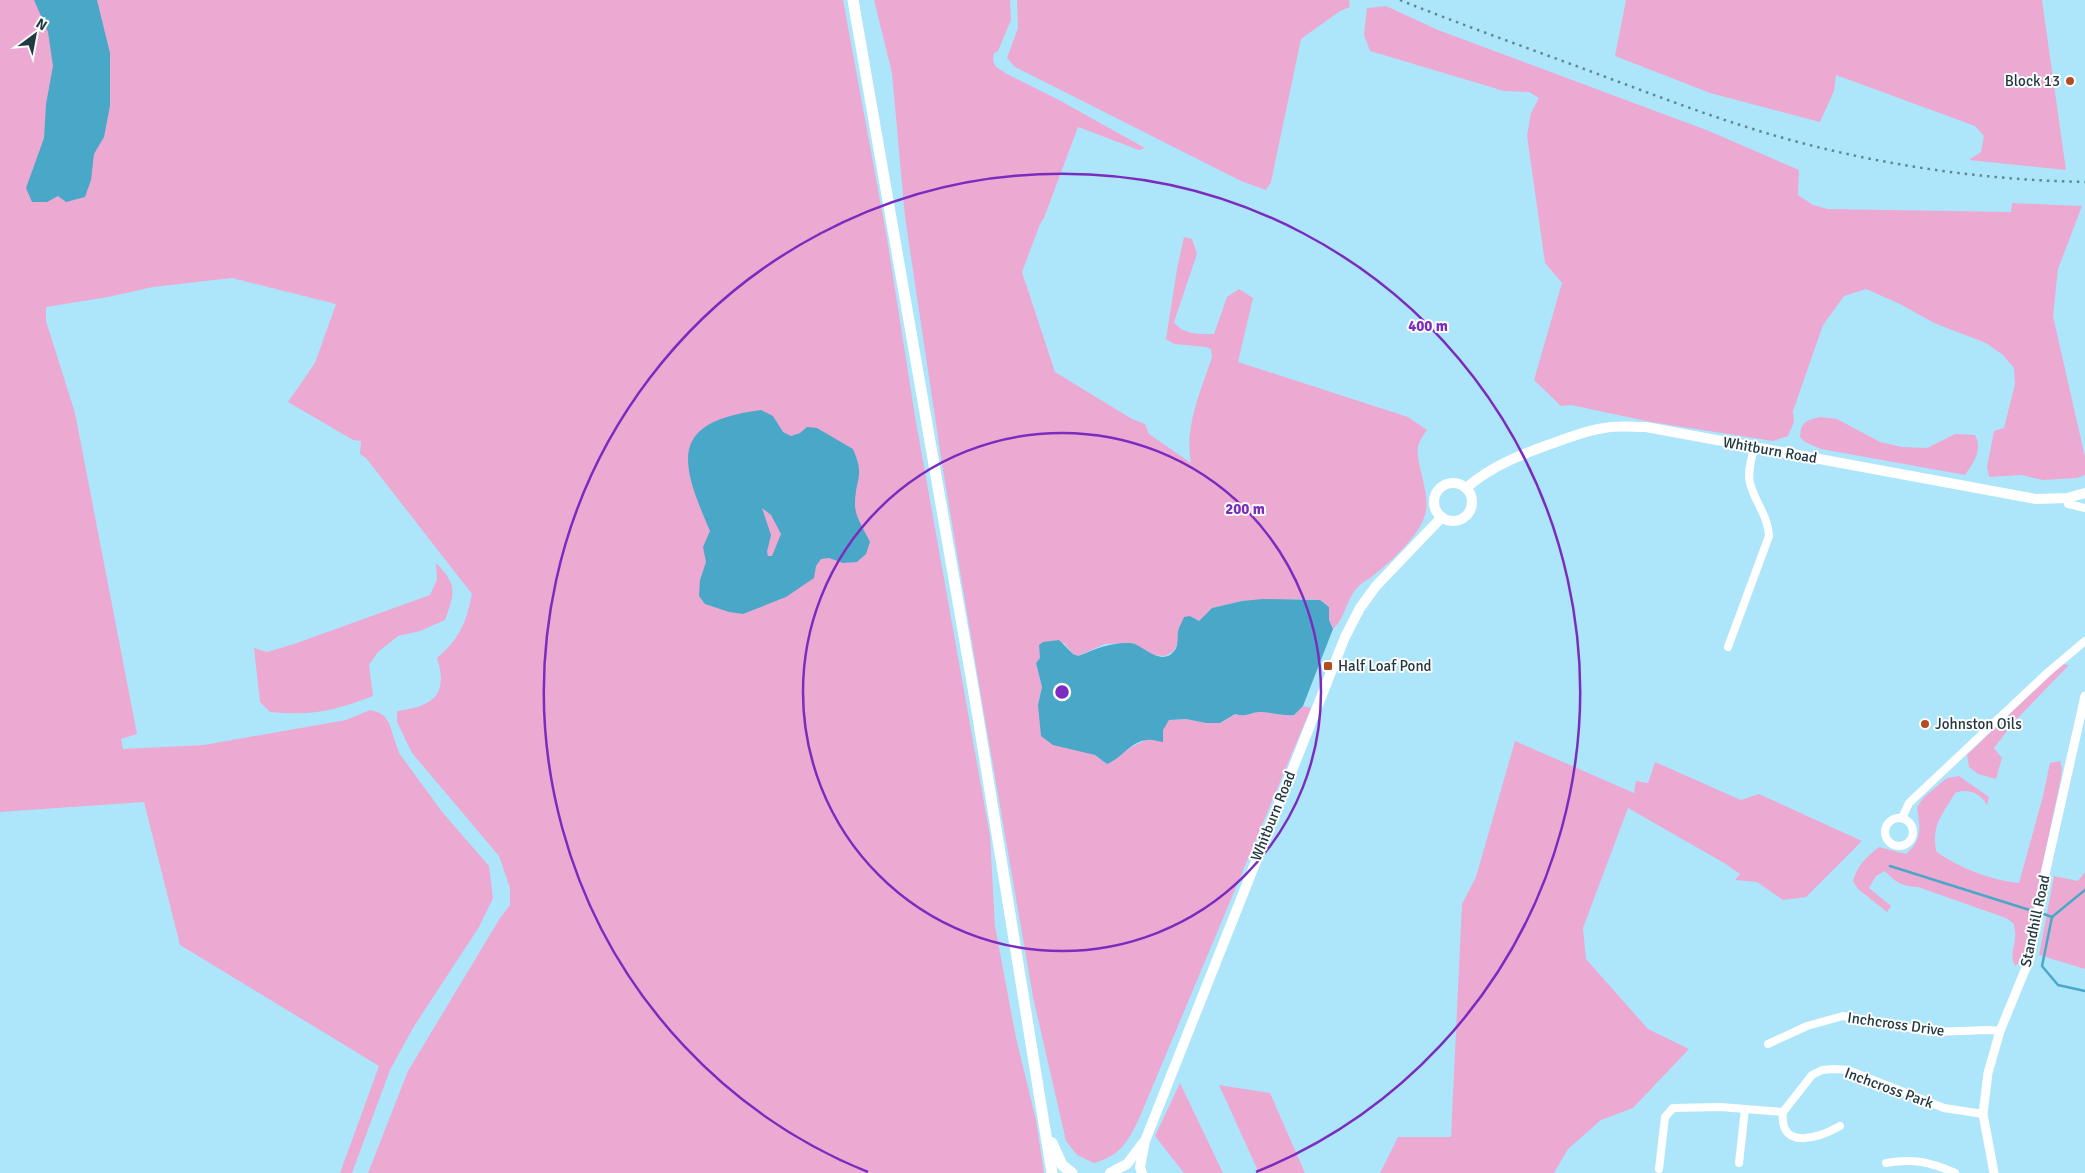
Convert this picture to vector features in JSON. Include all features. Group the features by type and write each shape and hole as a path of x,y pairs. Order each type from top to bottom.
{"main road":[{"path":"853,0 976,704 1046,1125 1052,1173"},
{"name":"Whitburn Road","path":"1466,488 1504,462 1587,432 1605,428 1646,427 2036,499 2067,498 2085,493"},
{"path":"1452,483 1466,488 1471,495 1472,501 1469,512 1457,520 1442,517 1435,507 1434,500 1440,487 1452,483"},
{"name":"Whitburn Road","path":"1142,1173 1140,1167 1145,1140 1344,637 1360,608 1376,586 1442,517"},
{"path":"1046,1125 1062,1165 1072,1173"},
{"name":"Whitburn Road","path":"1110,1173 1127,1164 1145,1140"}],"street":[{"path":"1728,647 1769,536 1768,523 1750,483 1749,473 1754,447"},
{"path":"2067,498 2068,504 2085,508"},
{"path":"1902,818 1909,804 2047,673 2085,641"},
{"name":"Standhill Road","path":"1994,1173 1983,1114 1988,1073 2000,1031 2030,958 2045,874 2085,696"},
{"name":"Inchcross Drive","path":"1768,1044 1807,1026 1843,1016 1932,1032 2000,1031"},
{"name":"Inchcross Park","path":"1783,1112 1812,1075 1822,1070 1834,1069 1848,1070 1944,1108 1983,1114"},
{"path":"1659,1169 1665,1117 1673,1108 1720,1107 1783,1112 1782,1121 1784,1129 1792,1136 1804,1139 1822,1136 1840,1126"},
{"path":"1739,1163 1745,1109"},
{"path":"1886,1163 1905,1160 1922,1162 1955,1173"}],"shaded area":[{"path":"0,0 843,0 887,238 915,416 990,836 995,926 1016,1038 1036,1120 1044,1173 368,1173 408,1071 500,918 510,905 510,888 499,856 412,753 397,722 397,711 420,706 435,697 441,682 437,658 457,637 464,622 472,594 366,458 360,454 361,441 353,440 288,402 315,363 336,304 232,278 153,287 108,297 46,307 46,321 75,413 137,734 121,739 123,749 204,745 346,720 370,710 378,712 389,723 399,753 443,813 489,866 493,898 479,927 413,1028 390,1070 352,1173 340,1173 379,1066 180,945 144,802 0,812"},
{"path":"874,0 1010,0 1011,20 998,51 994,53 993,61 996,67 1145,148 1139,150 1078,127 1022,272 1055,372 1132,419 1145,424 1149,434 1191,463 1189,450 1192,423 1212,357 1211,349 1206,347 1174,344 1166,339 1184,237 1192,239 1197,254 1174,322 1178,326 1187,332 1214,334 1227,297 1239,289 1253,298 1238,362 1408,417 1427,430 1419,443 1418,450 1427,503 1423,520 1412,539 1404,548 1354,592 1340,620 1333,629 1329,620 1329,607 1320,600 1242,601 1212,608 1199,621 1190,616 1178,630 1178,643 1173,652 1165,656 1152,655 1132,643 1105,644 1078,656 1073,654 1064,643 1040,658 1036,663 1042,687 1038,705 1075,749 1095,755 1107,764 1114,761 1130,748 1156,734 1169,720 1186,719 1206,723 1220,723 1235,714 1243,715 1262,712 1294,715 1303,706 1311,708 1139,1119 1127,1141 1117,1152 1094,1163 1077,1155 1066,1141 1033,997 942,464 905,217 892,73"},
{"path":"1017,0 1349,0 1350,7 1340,11 1301,39 1271,182 1266,190 1241,181 1015,67 1007,58 1018,28"},
{"path":"1626,0 2042,0 2066,170 1969,160 1981,152 1984,136 1975,126 1836,75 1834,91 1820,122 1710,93 1615,56"},
{"path":"1386,6 1438,30 1709,131 1799,170 1798,195 1813,205 1828,209 2011,212 2012,203 2082,206 2058,269 2053,316 2085,457 2085,475 2077,478 2043,480 2021,475 1989,477 1987,467 1994,431 2004,428 2015,384 2014,368 2003,355 1986,343 1934,323 1900,304 1866,289 1844,296 1823,325 1793,411 1794,422 1788,436 1773,441 1651,422 1571,405 1561,406 1534,380 1562,283 1545,263 1527,136 1531,113 1539,98 1529,92 1504,91 1370,51 1364,35 1367,8"},
{"path":"1821,417 1837,419 1880,442 1902,447 1927,448 1955,434 1975,435 1978,451 1965,475 1821,449 1805,442 1800,437 1803,424"},
{"path":"436,563 448,577 452,590 451,603 445,620 420,631 398,636 378,652 369,665 373,696 334,709 311,713 270,712 260,702 254,648 267,652 294,644 430,595 437,579"},
{"path":"2062,664 2069,665 2014,722 1994,748 2002,758 1996,779 1978,774 1969,767 1967,755"},
{"path":"1515,741 1634,793 1636,781 1648,783 1655,762 1741,800 1759,794 1862,841 1806,897 1783,900 1757,882 1735,880 1740,874 1724,863 1628,808 1583,928 1586,959 1648,1029 1689,1049 1633,1108 1601,1120 1568,1149 1554,1173 1380,1173 1398,1137 1451,1137 1462,904 1476,877"},
{"path":"2060,761 2062,768 2061,778 2026,942 2022,960 2015,966 2012,955 2015,935 2014,924 2006,918 1918,887 1904,885 1896,881 1885,871 1876,876 1869,888 1891,906 1887,912 1858,889 1853,881 1863,862 1879,847 1906,854 1918,838 1919,821 1917,807 1924,797 1947,778 1959,776 1989,797 1987,805 1981,797 1969,791 1955,793 1937,826 1935,833 1936,851 1954,863 1975,872 2019,883 2050,763"},
{"path":"2085,872 2085,969 2039,955 2054,876 2078,881"},
{"path":"1180,1083 1223,1173 1184,1173 1155,1136"},
{"path":"1219,1085 1270,1093 1305,1173 1259,1173"}],"water":[{"path":"34,0 97,0 110,53 110,106 104,137 94,154 91,180 85,197 66,202 58,196 47,202 32,202 26,188 44,138 46,104 53,66 48,32"},
{"path":"761,410 773,416 783,432 791,436 800,433 807,427 817,428 853,449 859,465 855,507 870,542 866,554 857,562 843,563 829,558 821,559 816,566 814,578 786,597 743,614 729,612 705,604 699,596 700,580 706,562 703,547 710,531 692,484 688,465 689,448 696,435 710,424 731,416","holes":["762,508 771,515 781,534 772,556 768,556 767,552 771,535"]},
{"name":"Half Loaf Pond","path":"1263,599 1320,600 1329,607 1329,620 1333,629 1303,706 1294,715 1262,712 1243,715 1235,714 1220,723 1206,723 1186,719 1169,720 1163,730 1163,742 1141,741 1107,764 1095,755 1053,745 1041,736 1038,705 1042,687 1036,663 1040,658 1039,645 1043,642 1059,640 1073,654 1078,656 1110,645 1130,643 1152,654 1164,657 1170,655 1175,650 1178,631 1184,617 1190,616 1199,621 1212,608 1242,601"}],"waterway":[{"path":"1890,866 2036,912"},
{"path":"2052,917 2085,890"},
{"path":"2041,913 2052,917"},
{"path":"2052,917 2042,966 2058,985 2085,991"}],"railway":[{"path":"1400,0 1692,109 1798,142 1869,159 1940,171 2049,181 2085,182"}],"place":[{"name":"Block 13","path":"2070,81"},
{"name":"Half Loaf Pond","path":"1328,666"},
{"name":"Johnston Oils","path":"1925,724"}]}
